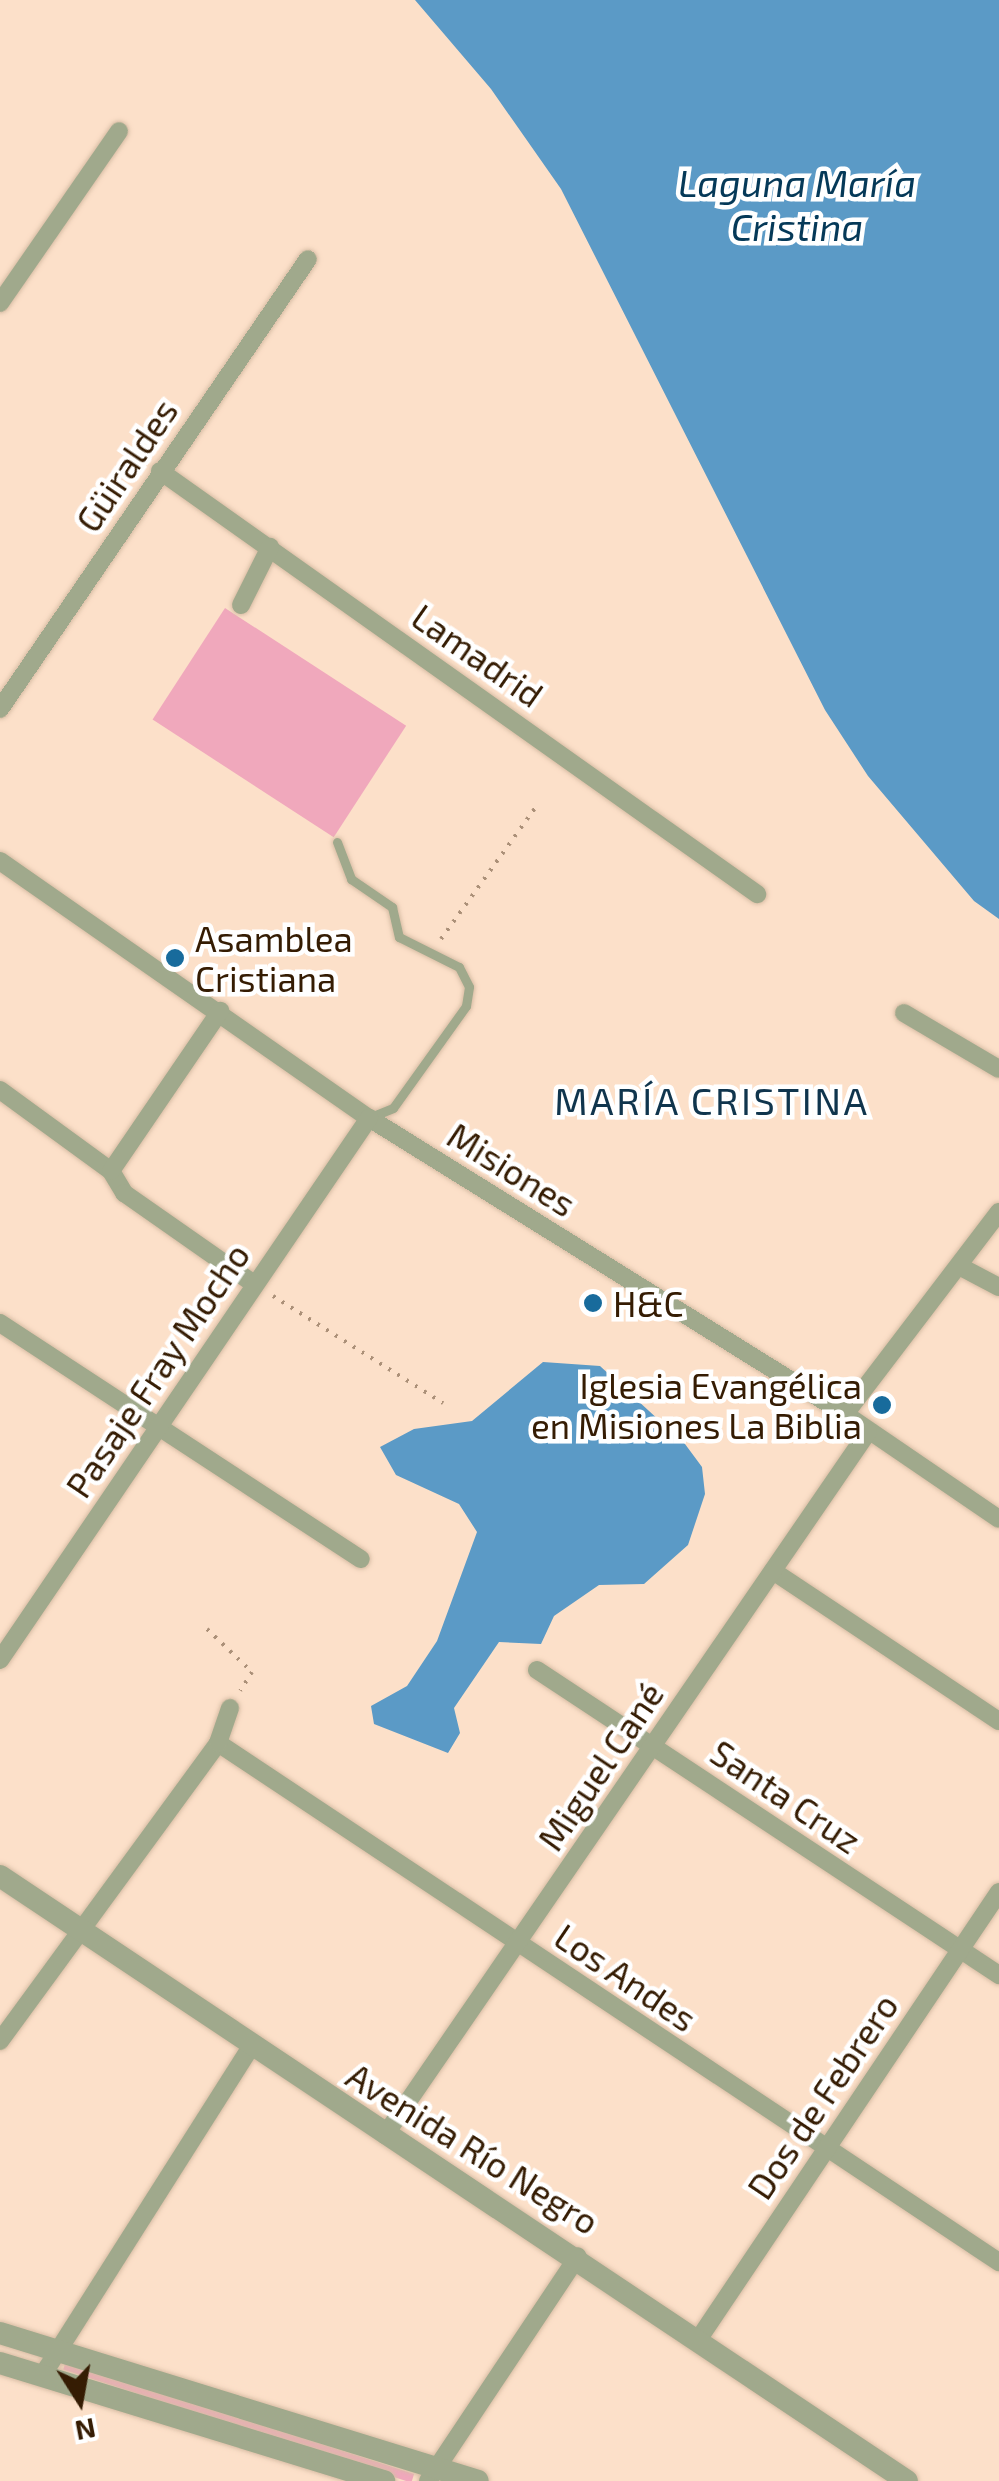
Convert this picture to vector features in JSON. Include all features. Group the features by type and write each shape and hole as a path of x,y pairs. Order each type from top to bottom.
{"street":[{"path":"0,302 120,131"},
{"name":"Güiraldes","path":"0,709 308,260"},
{"name":"Lamadrid","path":"160,471 758,894"},
{"path":"241,605 270,547"},
{"name":"Misiones","path":"0,861 369,1118 845,1414 999,1519"},
{"path":"112,1171 220,1011"},
{"path":"904,1013 999,1068"},
{"path":"0,1090 112,1171 124,1194 254,1284"},
{"name":"Pasaje Fray Mocho","path":"0,1660 369,1118"},
{"path":"845,1414 999,1212"},
{"path":"959,1266 999,1287"},
{"path":"0,1323 361,1559"},
{"name":"Miguel Cané","path":"385,2135 868,1432"},
{"path":"772,1570 999,1721"},
{"name":"Santa Cruz","path":"538,1670 999,1975"},
{"path":"0,2041 78,1928 218,1743 230,1708"},
{"name":"Los Andes","path":"218,1743 999,2262"},
{"name":"Avenida Río Negro","path":"0,1876 251,2047 700,2337 907,2481"},
{"name":"Dos de Febrero","path":"700,2337 999,1892"},
{"path":"42,2376 251,2047"},
{"path":"432,2474 578,2256"},
{"path":"0,2333 432,2474 478,2481"},
{"path":"0,2363 384,2481"}],"lane":[{"path":"337,842 351,878 392,906 399,937 459,968 469,987 466,1006 394,1108 369,1118"}],"path":[{"path":"430,956 536,807"},
{"path":"254,1284 442,1403"},
{"path":"207,1629 252,1672 230,1708"}],"shaded area":[{"path":"225,608 406,726 334,837 153,720"},
{"path":"66,2361 414,2474 412,2481 406,2481 63,2370"}],"water":[{"name":"Laguna María Cristina","path":"415,0 999,0 999,919 974,901 868,776 825,710 561,189 491,89"},
{"path":"543,1362 600,1366 685,1444 702,1467 705,1494 688,1545 644,1584 599,1585 554,1616 541,1644 499,1642 454,1708 460,1733 448,1753 374,1724 371,1706 407,1686 437,1641 477,1532 459,1504 396,1475 380,1447 414,1429 472,1421"}],"place":[{"name":"Asamblea Cristiana","path":"175,958"},
{"name":"H&C","path":"593,1303"},
{"name":"Iglesia Evangélica en Misiones La Biblia","path":"882,1405"}],"district":[{"name":"MARÍA CRISTINA","path":"712,1101"}]}
